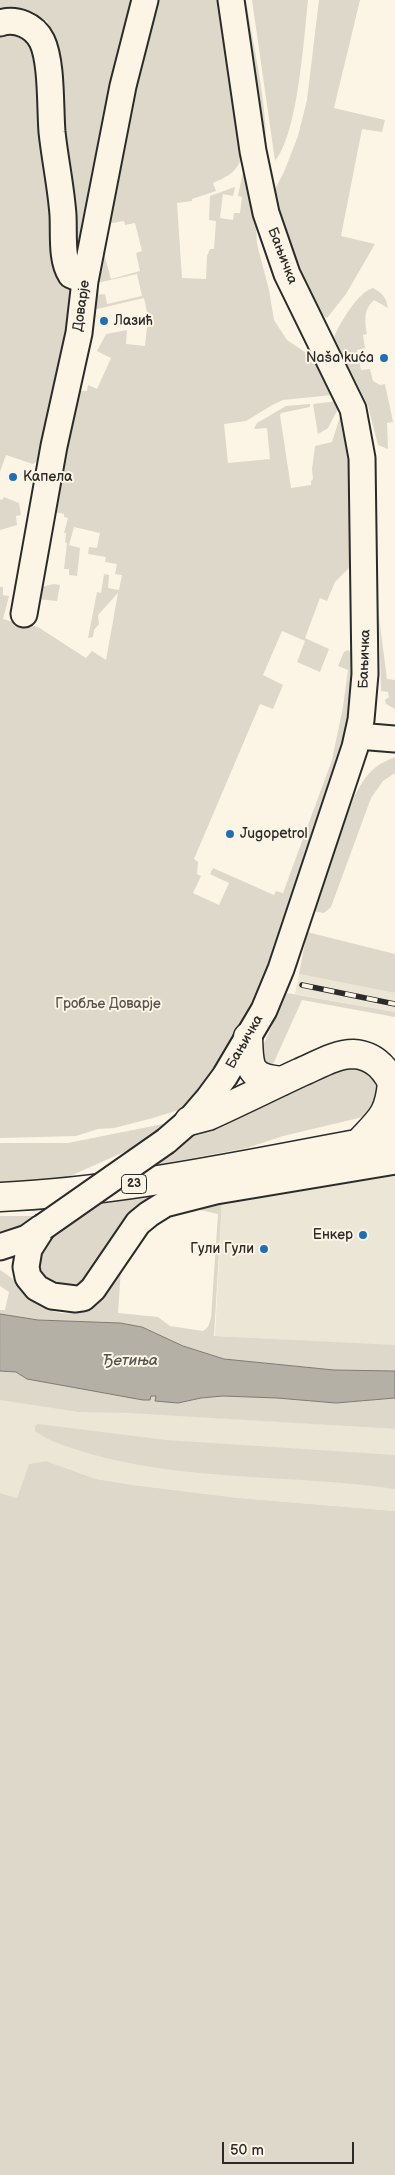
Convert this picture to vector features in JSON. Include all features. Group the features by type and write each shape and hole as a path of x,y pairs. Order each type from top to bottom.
{"main road":[{"path":"248,1037 249,1060 256,1074 264,1080 282,1081"},
{"path":"189,1121 208,1116 333,1058 354,1054 375,1060 383,1068 394,1086 385,1114 358,1144"},
{"name":"23","path":"0,1198 67,1193 138,1183 395,1137"}],"street":[{"name":"Доварје","path":"24,614 123,86 145,0"},
{"name":"Бањичка","path":"0,1247 27,1238 166,1141 189,1121 225,1076 264,1010 281,969 358,736 365,674 366,626 362,458 358,430 353,409 287,274 266,213 253,151 231,0"},
{"path":"0,23 10,21 29,26 37,33 45,48 52,134 62,200 66,260 71,275 85,281"},
{"path":"358,736 395,739"},
{"path":"0,1258 28,1277 37,1288 52,1296 70,1299 83,1298 93,1289 138,1223 148,1214 165,1204 216,1192 395,1161"},
{"name":"Бањичка","path":"28,1277 26,1267 30,1249 44,1227"}],"shaded area":[{"path":"299,974 395,993 395,1012 295,994"},
{"path":"395,1173 395,1346 215,1336 222,1201"},
{"path":"0,1395 77,1409 395,1429 395,1511 239,1498 133,1485 96,1479 46,1461 29,1464 17,1498 0,1493"}],"green space":[{"path":"0,0 140,0 78,271 45,38 52,30 46,25 48,22 43,18 35,26 0,18"},
{"name":"Гробље Доварје","path":"149,0 223,0 244,152 233,172 213,183 216,191 192,199 192,201 177,203 182,278 206,279 207,256 210,249 214,249 216,221 209,220 210,196 235,187 233,196 223,194 220,218 233,220 234,213 240,213 242,197 238,196 244,167 255,210 257,244 269,290 274,320 287,340 314,358 332,395 283,400 246,421 224,424 228,463 270,459 267,428 254,429 257,423 286,406 310,404 310,407 281,413 280,415 291,488 311,485 315,446 332,442 342,410 350,432 353,564 335,582 327,601 320,598 305,638 329,649 320,672 297,662 305,641 282,631 263,675 283,685 273,709 260,704 194,859 198,862 197,874 201,876 193,893 219,905 229,883 210,874 213,868 274,895 276,891 283,893 332,760 343,707 348,670 338,666 344,652 348,650 354,655 350,711 343,749 273,965 239,1036 188,1107 153,1118 114,1128 98,1129 76,1136 0,1138 0,587 3,587 3,595 9,596 3,619 14,622 16,620 38,627 86,658 92,651 106,660 118,593 98,615 99,624 94,630 93,637 88,638 97,592 101,593 104,574 109,575 108,588 119,590 122,575 115,574 117,564 105,562 106,557 88,554 89,547 97,548 100,533 74,527 69,545 80,548 77,576 69,575 69,569 64,569 67,543 65,542 66,533 64,533 68,518 64,517 64,514 55,512 71,391 87,391 88,385 97,389 111,358 97,351 106,334 127,330 126,344 145,346 148,317 144,298 93,310 96,295 105,294 107,304 142,296 137,274 97,283 99,294 95,294 102,246 111,279 140,271 136,253 142,251 135,223 125,225 124,221 101,225"},
{"path":"240,0 246,0 260,78 265,118 266,157"},
{"path":"252,0 308,0 299,84 289,130 283,148 275,161"},
{"path":"319,0 360,0 334,108 385,120 382,132 362,129 341,236 375,244 346,294 327,318 311,298 289,243 275,198 275,189 298,136 307,100"},
{"path":"0,27 30,33 75,289 46,455 33,464 6,455 0,472"},
{"path":"373,288 384,296 388,308 374,300 370,304 366,312 367,334 363,335 365,348 357,350 361,370 370,369 373,381 380,385 385,384 393,422 387,423 388,449 378,445 368,406 334,337 345,316 361,295"},
{"path":"339,399 341,403 328,428 318,434 313,404"},
{"path":"4,497 19,503 21,515 16,516 17,525 0,530 0,499 2,500"},
{"path":"54,584 60,585 57,601 37,599 41,587"},
{"path":"379,617 387,679 395,680 395,709 386,704 385,700 389,697 388,692 381,691"},
{"path":"395,757 395,773 383,781 371,798 331,907 324,913 313,911 354,797 370,772 380,764"},
{"path":"307,932 395,954 395,993 299,974"},
{"path":"287,993 395,1012 395,1017 302,1000 270,1071 255,1063"},
{"path":"343,1065 368,1068 384,1091 367,1116 283,1136 247,1148 150,1166 194,1134"},
{"path":"168,1123 153,1139 68,1177 0,1183 0,1143 68,1143"},
{"path":"165,1193 77,1287 52,1287 35,1269 35,1264 49,1238 100,1203"},
{"path":"222,1201 214,1336 395,1345 395,1371 334,1370 224,1359 183,1346 142,1327 120,1323 38,1320 0,1314 0,1310 5,1310 9,1292 0,1286 0,1270 41,1305 54,1312 67,1313 87,1306 105,1289 121,1269 118,1313 158,1317 170,1326 203,1331 208,1327 211,1318 218,1214 196,1209"},
{"path":"0,1216 35,1216 38,1219 0,1237"},
{"path":"0,1371 13,1371 156,1396 156,1401 223,1396 395,1398 395,1429 129,1413 79,1412 0,1400"},
{"path":"38,1424 166,1440 395,1455 395,1489 357,1484 163,1469 87,1453 66,1446 35,1431 35,1426"},
{"path":"46,1461 96,1479 133,1485 239,1498 395,1511 395,2175 0,2175 0,1493 17,1498 29,1464"}],"water":[{"name":"Ђетиња","path":"0,1314 38,1320 120,1323 142,1327 183,1346 224,1359 334,1370 395,1371 395,1398 336,1403 223,1396 178,1403 155,1401 156,1396 151,1396 150,1400 143,1400 27,1379 16,1372 0,1371"}],"railway":[{"path":"302,985 395,1004"}],"place":[{"name":"Лазић","path":"104,321"},
{"name":"Naša kuća","path":"384,358"},
{"name":"Капела","path":"13,477"},
{"name":"Jugopetrol","path":"230,834"},
{"name":"Енкер","path":"363,1235"},
{"name":"Гули Гули","path":"264,1249"}]}
